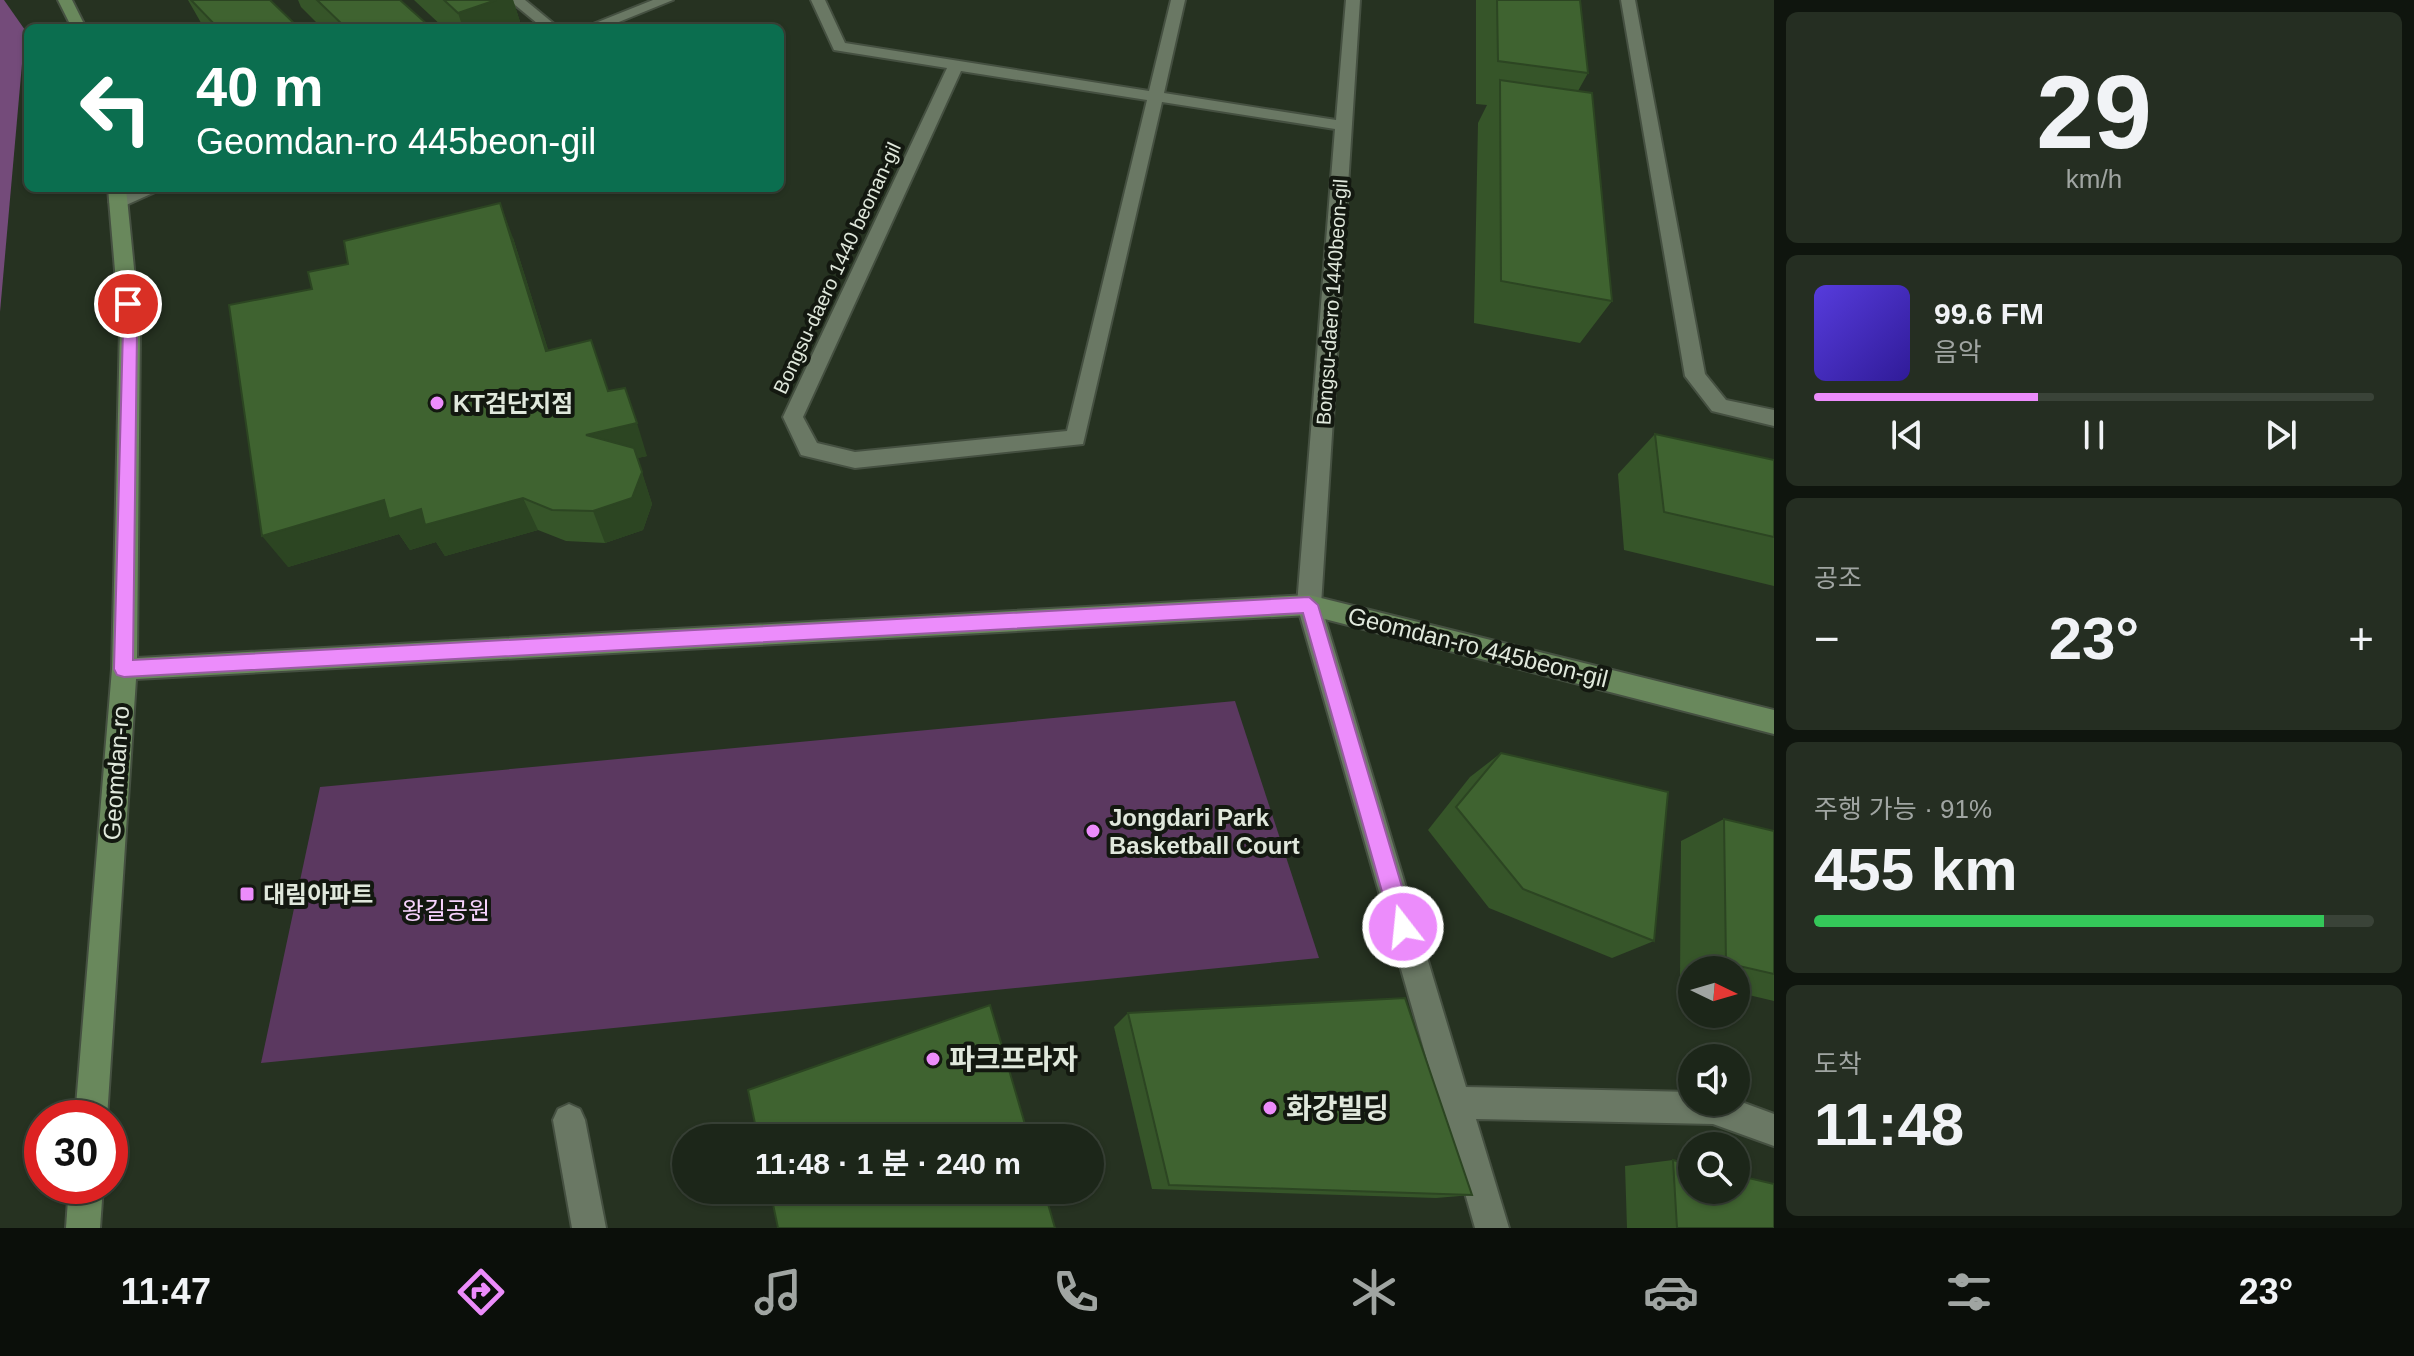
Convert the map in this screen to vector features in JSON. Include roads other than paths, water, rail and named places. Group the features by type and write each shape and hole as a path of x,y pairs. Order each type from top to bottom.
{"street":[{"path":"65,0 77,24"},
{"path":"516,0 547,24"},
{"path":"601,24 666,0"},
{"path":"818,0 839,47 1346,126"},
{"name":"Bongsu-daero 1440 beonan-gil","path":"956,65 793,417 809,449 855,460 1076,438 1178,0"},
{"name":"Bongsu-daero 1440beon-gil","path":"1309,605 1353,0"},
{"path":"1628,0 1695,376 1719,406 1774,418"},
{"name":"Geomdan-ro","path":"92,1100 124,669 130,329 118,195"},
{"path":"1309,605 1492,1228"},
{"name":"Geomdan-ro 445beon-gil","path":"124,669 1309,605 1774,722"},
{"path":"1454,1103 1713,1108 1774,1130"},
{"path":"569,1120 589,1228"},
{"path":"83,1228 85,1204"}],"place":[{"name":"KT검단지점","path":"437,403"},
{"name":"Jongdari Park Basketball Court","path":"1093,831"},
{"name":"대림아파트","path":"247,894"},
{"name":"파크프라자","path":"933,1059"},
{"name":"화강빌딩","path":"1270,1108"}],"park label":[{"name":"왕길공원","path":"446,910"}]}
